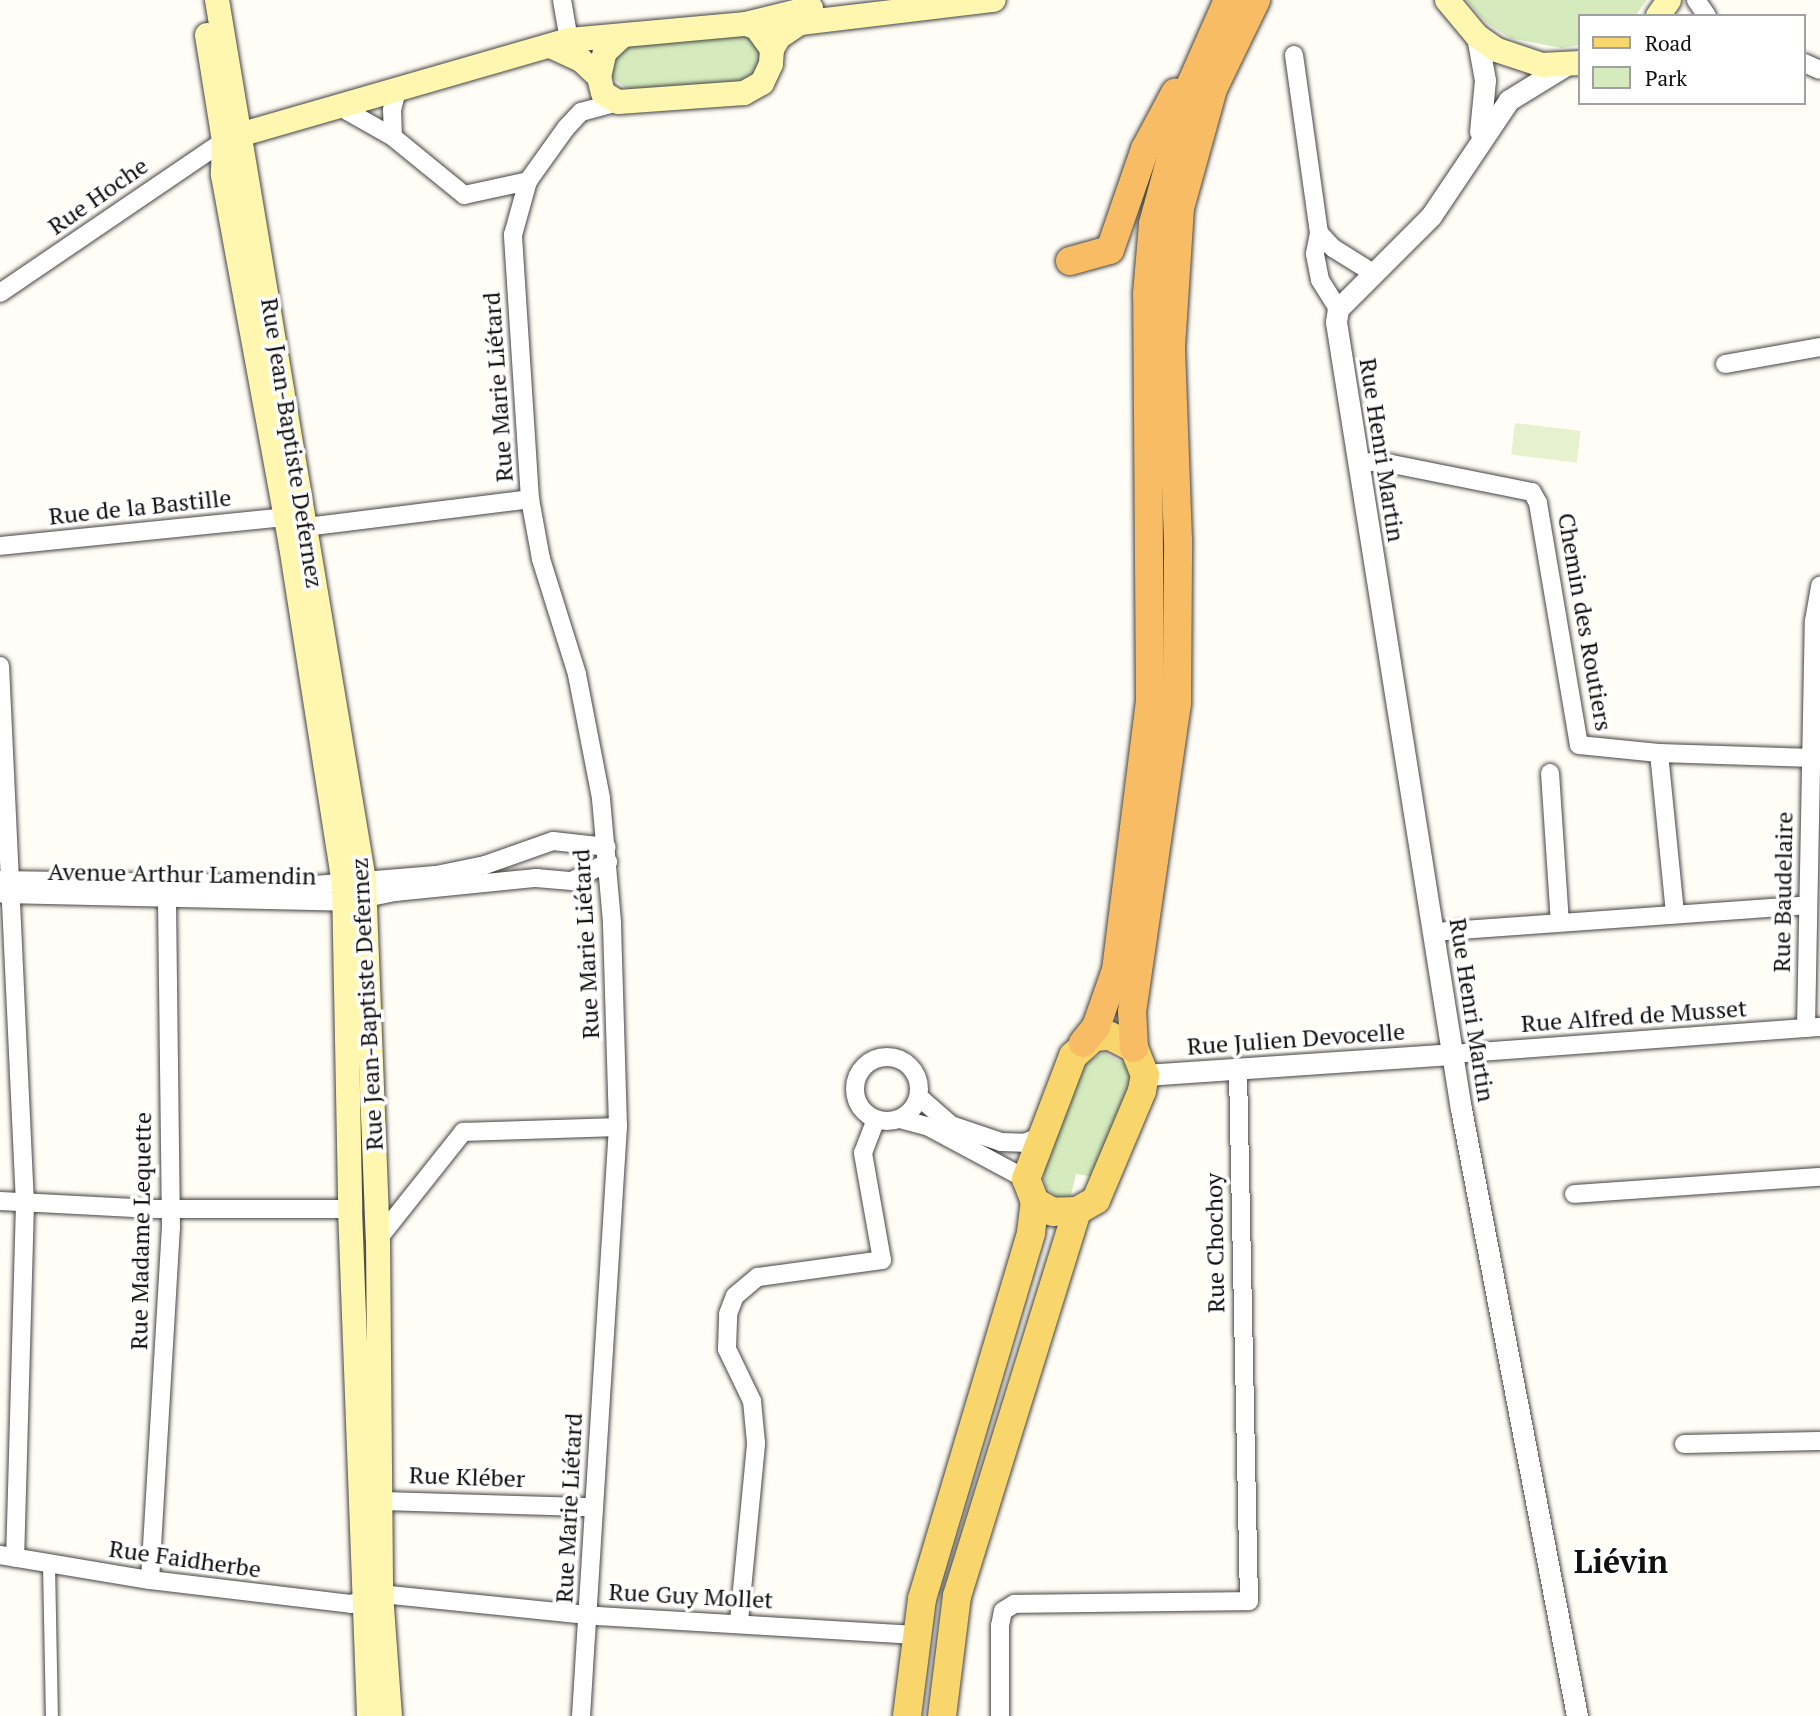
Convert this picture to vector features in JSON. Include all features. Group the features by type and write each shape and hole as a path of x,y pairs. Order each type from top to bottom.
{"highway":[{"path":"1070,261 1110,250 1145,149 1228,0"},
{"path":"1134,1048 1132,1012 1177,702 1178,540 1171,347 1180,208 1213,89 1256,0"},
{"path":"1083,1043 1096,1027 1116,970 1150,701 1147,294 1153,223 1174,136 1214,27"}],"main road":[{"path":"201,0 233,136"},
{"path":"218,0 233,136"},
{"path":"233,136 561,44 746,24 805,9 888,0"},
{"path":"621,37 605,52 599,78 603,93 618,102 744,93 762,83 772,49 779,37 800,23 994,0"},
{"path":"1447,0 1477,36 1519,60 1573,64"},
{"path":"746,24 756,27 772,49"},
{"path":"561,44 599,78"},
{"name":"Rue Jean-Baptiste Defernez","path":"233,136 355,891 378,1239 383,1501 372,1599 390,1716"},
{"name":"Rue Jean-Baptiste Defernez","path":"355,891 350,1209 372,1599 369,1716"},
{"path":"907,1716 915,1635 922,1599 1031,1233 1031,1191 1039,1137 1059,1086 1083,1043 1094,1037 1110,1036 1134,1048 1145,1075 1103,1191 1096,1200 1077,1211 1053,1212 1031,1191"},
{"path":"942,1716 957,1596 1077,1211"}],"street":[{"path":"561,44 562,0"},
{"path":"1477,36 1485,80 1485,111 1477,144"},
{"path":"1294,55 1319,233 1315,254 1320,280 1338,309 1431,216 1509,100 1573,64"},
{"path":"393,136 392,110 397,90"},
{"path":"340,107 393,136 464,195 528,181 581,112 618,102"},
{"name":"Rue Hoche","path":"0,293 233,136"},
{"name":"Rue Marie Liétard","path":"528,181 513,235 530,499 541,559 577,674 607,855 618,1127 592,1507 581,1716"},
{"path":"1319,233 1332,248 1373,273"},
{"name":"Rue Henri Martin","path":"1338,309 1359,464 1451,1054 1577,1716"},
{"path":"1725,364 1820,347"},
{"name":"Chemin des Routiers","path":"1359,464 1377,461 1532,492 1538,503 1579,745 1660,753 1812,758"},
{"name":"Rue de la Bastille","path":"0,546 296,522 530,499"},
{"path":"1812,758 1814,621 1820,586"},
{"path":"0,666 6,887 25,1204 7,1556"},
{"path":"1660,753 1675,915"},
{"name":"Rue Baudelaire","path":"1812,758 1807,905 1813,1028"},
{"path":"1550,773 1560,922"},
{"path":"355,891 485,865 553,841 607,855"},
{"path":"355,891 536,878 572,881 607,855"},
{"name":"Avenue Arthur Lamendin","path":"6,887 355,891"},
{"name":"Rue Madame Lequette","path":"150,1580 171,1208 166,890"},
{"path":"1434,932 1807,905"},
{"name":"Rue Alfred de Musset","path":"1451,1054 1813,1028"},
{"name":"Rue Julien Devocelle","path":"1145,1075 1451,1054"},
{"path":"900,1119 919,1097 919,1079 912,1067 900,1059 878,1057 863,1068 855,1091 865,1113 876,1119 900,1119 929,1127 1031,1191"},
{"name":"Rue Chochoy","path":"1000,1716 1000,1626 1003,1611 1014,1604 1248,1601 1238,1070"},
{"path":"919,1097 951,1125 1001,1142 1024,1143 1039,1137"},
{"path":"739,1621 756,1443 752,1401 727,1349 728,1314 735,1296 758,1277 883,1260 863,1153 876,1119"},
{"path":"378,1239 463,1132 618,1127"},
{"path":"1574,1194 1820,1177"},
{"path":"0,1201 171,1208 350,1209"},
{"path":"1684,1444 1820,1441"},
{"name":"Rue Kléber","path":"383,1501 592,1507"},
{"name":"Rue Faidherbe","path":"7,1556 150,1580 372,1599"},
{"path":"49,1564 52,1716"},
{"name":"Rue Guy Mollet","path":"372,1599 739,1621 915,1635"}],"green space":[{"path":"1466,0 1647,0 1636,14 1578,14 1578,45 1561,48 1510,38 1487,23"},
{"path":"743,33 760,49 761,62 747,81 634,94 613,78 611,64 616,54 631,44"},
{"path":"1515,423 1581,431 1577,463 1511,455"},
{"path":"1104,1053 1127,1065 1131,1083 1095,1177 1076,1174 1070,1199 1057,1197 1046,1187 1043,1171 1085,1062"}],"district":[{"name":"Liévin","path":"1621,1561"}]}
